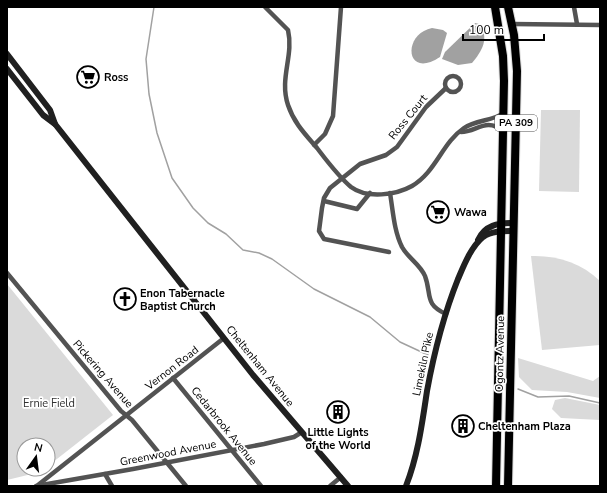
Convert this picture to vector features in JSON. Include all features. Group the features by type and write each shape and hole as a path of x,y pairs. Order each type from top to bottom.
{"highway":[{"name":"PA 309","path":"495,7 503,56 504,131 502,227"},
{"name":"PA 309","path":"508,7 512,24 517,71 513,227"},
{"name":"Ogontz Avenue","path":"496,486 502,227"},
{"name":"Ogontz Avenue","path":"508,486 513,227"}],"main road":[{"name":"Cheltenham Avenue","path":"7,54 50,110 55,124"},
{"name":"Cheltenham Avenue","path":"7,69 43,116 55,124 224,338 348,486"},
{"name":"Limekiln Pike","path":"406,486 417,455 433,363 446,314 464,265 484,236 502,227 513,227"}],"street":[{"path":"265,7 288,30 289,46 284,79 285,93 294,120 302,132 341,178 353,188 370,193 390,193 413,186 426,175 436,163 444,147 464,128 497,117 504,113"},
{"path":"314,145 325,134 333,116 341,7"},
{"path":"574,7 577,24"},
{"path":"512,24 600,25"},
{"name":"Ross Court","path":"324,201 330,188 341,178 360,164 386,155 397,147 426,107 446,88"},
{"path":"460,132 488,125 498,126 504,131"},
{"path":"370,193 357,209 324,201 319,231 324,239 389,252"},
{"path":"390,193 396,231 403,248 425,276 429,301 436,309 446,314"},
{"name":"Pickering Avenue","path":"7,273 120,411 132,420 186,486"},
{"name":"Vernon Road","path":"37,486 224,338"},
{"name":"Cedarbrook Avenue","path":"173,378 261,486"},
{"name":"Greenwood Avenue","path":"37,486 294,438 302,432"},
{"path":"105,474 112,486"},
{"path":"330,486 341,477"}],"green space":[{"path":"541,110 580,110 579,192 539,191"},
{"path":"531,256 550,257 568,261 585,269 600,281 600,345 542,350"},
{"name":"Ernie Field","path":"7,284 113,415 56,460 56,437 16,437 16,477 19,477 7,480"},
{"path":"518,358 593,381 600,376 600,398 567,392 532,390 519,377"},
{"path":"565,398 600,405 600,420 561,418 552,409 555,400"}],"shaded area":[{"path":"475,23 479,24 482,29 484,39 482,49 472,63 458,65 442,59 445,52"},
{"path":"432,28 443,30 447,33 440,57 428,63 420,63 414,60 412,46 416,38 422,32"}],"waterway":[{"path":"154,7 146,59 149,94 157,133 172,178 193,208 208,223 226,234 243,250 259,253 272,259 314,289 370,317 400,342 428,355"},
{"path":"518,389 538,397 569,396 600,403"}],"place":[{"name":"Ross","path":"88,77"},
{"name":"Wawa","path":"438,212"},
{"name":"Enon Tabernacle Baptist Church","path":"125,299"},
{"name":"Little Lights of the World","path":"338,412"},
{"name":"Cheltenham Plaza","path":"463,426"}]}
